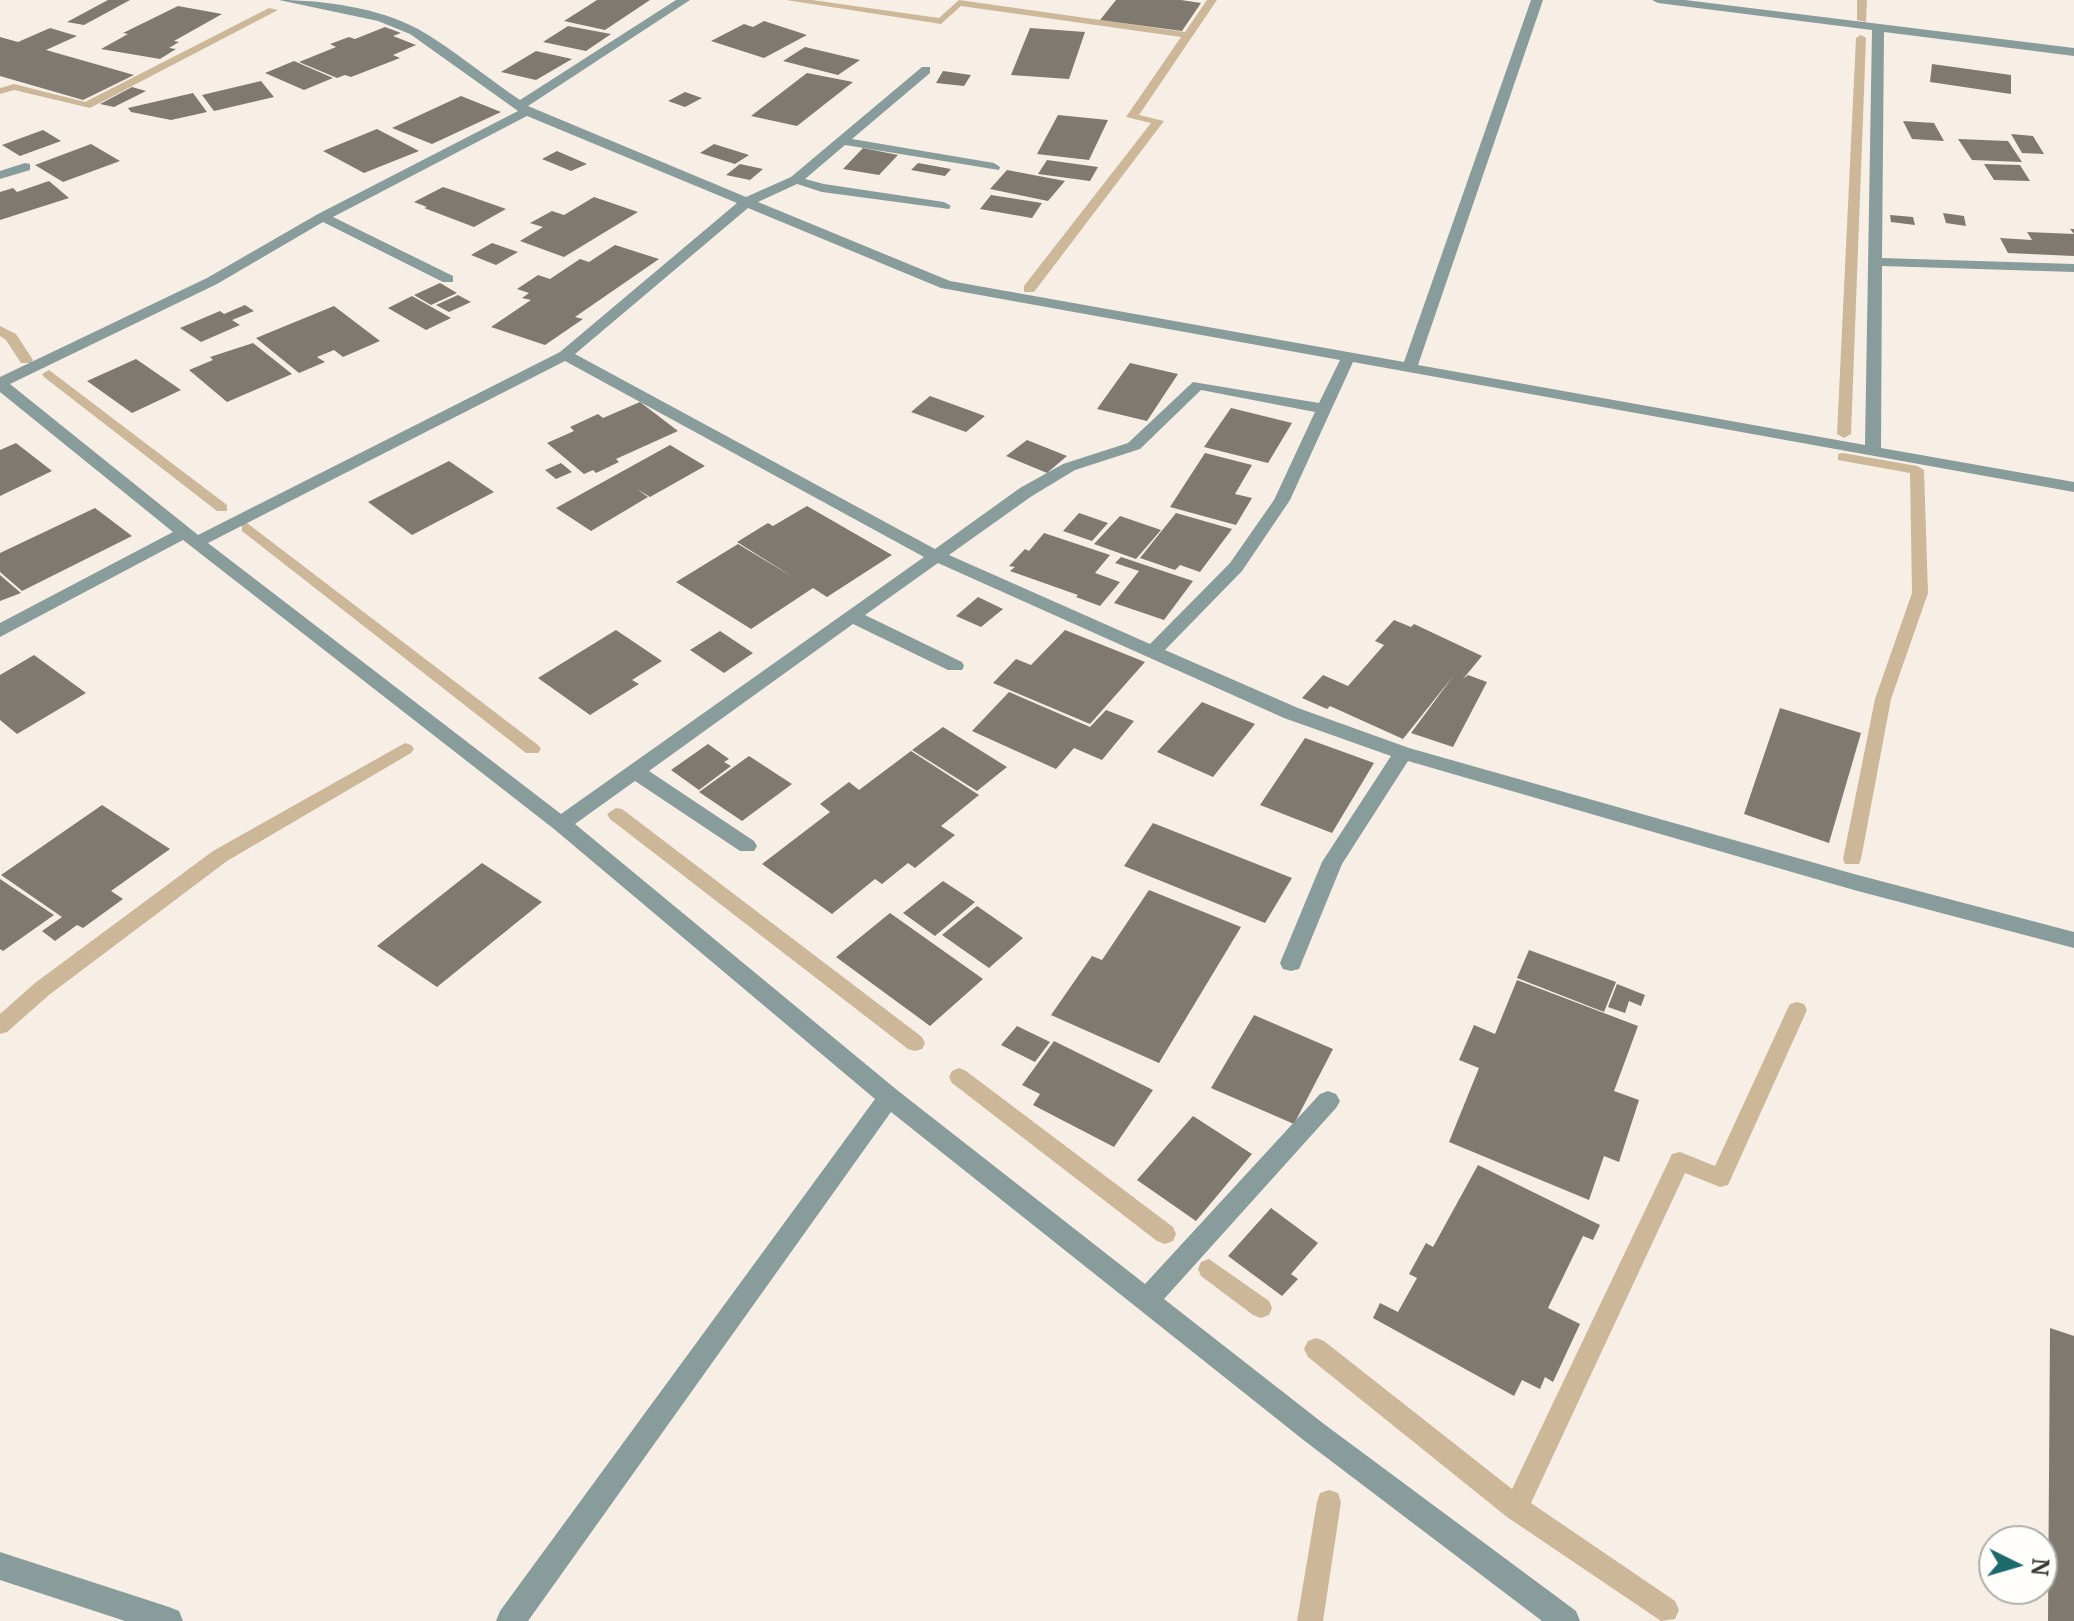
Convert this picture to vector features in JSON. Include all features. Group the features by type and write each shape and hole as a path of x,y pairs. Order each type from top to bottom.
{"street":[{"path":"285,0 381,18 414,32 523,109 946,285 2074,487"},
{"path":"684,0 523,109 212,281 0,384 190,538 561,824 889,1097 1315,1433 1566,1621"},
{"path":"1409,369 1537,0"},
{"path":"1658,0 2074,52"},
{"path":"1873,451 1878,28"},
{"path":"0,631 565,355 747,202 796,180 926,70"},
{"path":"842,141 994,167"},
{"path":"0,175 25,167"},
{"path":"796,180 822,188 944,206"},
{"path":"323,217 448,279"},
{"path":"1875,262 2074,268"},
{"path":"565,355 936,556 1291,713 1403,753 1854,882 2074,940"},
{"path":"1153,652 1236,567 1282,500 1348,358"},
{"path":"561,824 1026,492 1059,473 1134,446 1198,385 1325,409"},
{"path":"852,616 955,666"},
{"path":"1291,963 1332,862 1403,753"},
{"path":"635,771 747,846"},
{"path":"510,1621 889,1097"},
{"path":"1147,1300 1328,1101"},
{"path":"0,1566 169,1621"}],"building":[{"path":"108,0 130,0 84,25 67,22"},
{"path":"597,0 650,0 605,30 564,21"},
{"path":"1116,0 1201,3 1182,31 1100,20"},
{"path":"178,6 222,14 174,41 179,42 169,48 176,49 160,59 101,49 128,34 123,33"},
{"path":"764,21 807,35 764,58 711,41 744,24 753,27"},
{"path":"568,26 611,34 586,51 543,42"},
{"path":"385,27 401,33 393,36 416,45 393,55 400,58 351,77 345,75 337,78 299,62 336,47 330,44 349,37 355,39"},
{"path":"50,28 77,36 46,50 134,75 83,100 0,76 0,37 18,42"},
{"path":"1030,28 1085,32 1069,79 1011,75"},
{"path":"805,47 860,60 838,75 783,61"},
{"path":"536,51 572,59 536,80 501,72"},
{"path":"294,61 333,78 304,90 265,73"},
{"path":"1932,64 2011,75 2011,94 1930,82"},
{"path":"943,71 971,75 964,86 936,83"},
{"path":"807,73 853,82 797,126 751,116"},
{"path":"261,81 274,97 214,111 202,95"},
{"path":"132,87 146,91 114,107 100,104"},
{"path":"685,92 702,98 685,107 668,101"},
{"path":"193,93 207,112 171,120 131,112 128,108"},
{"path":"461,96 501,112 432,144 392,128"},
{"path":"1058,115 1108,120 1089,160 1037,154"},
{"path":"1903,121 1934,123 1944,141 1912,139"},
{"path":"377,129 419,151 364,173 323,151"},
{"path":"43,130 61,141 20,156 2,145"},
{"path":"2011,134 2033,136 2044,154 2022,153"},
{"path":"1958,139 2008,141 2022,162 1972,160"},
{"path":"91,144 120,161 63,182 35,165"},
{"path":"714,144 749,155 735,164 700,153"},
{"path":"863,148 898,155 879,175 843,169"},
{"path":"557,151 587,164 571,171 542,159"},
{"path":"1047,160 1098,167 1090,181 1038,174"},
{"path":"918,163 951,169 945,176 911,170"},
{"path":"740,164 763,169 750,180 726,175"},
{"path":"1984,164 2020,165 2030,181 1994,180"},
{"path":"1007,170 1065,181 1048,201 990,189"},
{"path":"49,181 69,198 0,220 0,192 13,188 17,192"},
{"path":"443,187 506,209 474,227 414,202"},
{"path":"991,195 1042,203 1032,218 980,209"},
{"path":"594,197 638,212 564,257 520,241 543,227 530,223 552,211 564,215"},
{"path":"1943,213 1964,216 1966,226 1946,223"},
{"path":"1890,215 1913,217 1915,225 1891,222"},
{"path":"2027,232 2074,234 2074,256 2008,253 2000,238 2032,240"},
{"path":"492,243 518,252 496,265 471,255"},
{"path":"615,245 659,259 575,317 583,319 545,345 491,327 531,300 522,298 529,293 517,289 538,275 550,279 580,259 589,262"},
{"path":"440,283 457,293 431,305 414,295"},
{"path":"458,295 471,302 449,312 436,305"},
{"path":"412,296 451,318 426,330 388,308"},
{"path":"245,305 254,311 232,320 240,325 201,342 180,328 220,311 224,314"},
{"path":"334,306 380,341 343,357 334,350 317,357 325,362 299,373 256,338"},
{"path":"253,343 292,374 227,402 189,370 213,360 210,357"},
{"path":"136,359 181,390 132,413 87,381"},
{"path":"1130,363 1178,374 1147,421 1097,409"},
{"path":"930,396 985,416 966,432 911,412"},
{"path":"640,402 678,431 616,459 619,462 596,473 593,470 584,474 547,443 574,431 570,427 598,414 603,418"},
{"path":"1231,408 1292,423 1268,463 1204,447"},
{"path":"1027,440 1067,456 1047,473 1006,456"},
{"path":"16,443 52,471 0,496 0,450"},
{"path":"670,445 705,466 650,497 637,489 648,497 591,531 556,508"},
{"path":"1205,453 1252,465 1235,494 1252,498 1236,525 1170,507"},
{"path":"449,461 494,492 412,535 368,502"},
{"path":"561,463 572,472 556,479 545,470"},
{"path":"807,506 892,555 827,597 813,588 751,629 676,582 738,544 796,579 737,542 768,523 773,526"},
{"path":"95,508 132,536 22,591 0,572 0,553"},
{"path":"1079,513 1108,523 1092,541 1063,531"},
{"path":"1176,513 1232,529 1200,572 1180,565 1175,570 1140,558"},
{"path":"1120,516 1161,530 1136,559 1094,544"},
{"path":"1044,533 1110,555 1095,573 1120,582 1100,606 1010,571 1015,567 1009,566 1025,549 1029,551"},
{"path":"1121,557 1193,581 1164,620 1114,603 1139,571 1115,563"},
{"path":"0,575 21,593 0,601"},
{"path":"978,597 1003,609 981,627 956,616"},
{"path":"1394,620 1411,627 1414,624 1482,656 1463,679 1468,675 1487,682 1453,747 1411,733 1454,675 1403,739 1330,706 1327,709 1302,698 1323,675 1348,686 1384,645 1375,641"},
{"path":"616,630 662,661 632,680 639,684 590,715 538,678"},
{"path":"1065,630 1145,662 1090,724 993,683 1016,659 1031,665"},
{"path":"720,631 753,653 724,673 690,650"},
{"path":"34,655 86,693 17,734 0,720 0,675"},
{"path":"1009,692 1090,727 1106,710 1134,721 1102,760 1074,748 1056,769 972,731"},
{"path":"1202,702 1255,724 1213,777 1157,752"},
{"path":"1780,708 1861,733 1829,843 1744,814"},
{"path":"943,727 1007,767 977,791 912,750"},
{"path":"1305,738 1374,763 1332,833 1260,805"},
{"path":"708,744 729,759 724,762 731,766 699,790 671,770"},
{"path":"911,751 979,795 941,826 955,835 915,868 908,863 882,884 875,879 832,914 762,864 830,812 820,804 849,782 859,790"},
{"path":"749,756 792,784 742,821 699,792"},
{"path":"102,805 170,849 111,891 123,899 83,928 77,925 55,941 42,931 62,917 1,875"},
{"path":"1153,823 1292,878 1265,923 1124,866"},
{"path":"482,863 542,902 437,987 377,946"},
{"path":"0,879 54,915 3,951 0,949"},
{"path":"943,881 975,902 935,936 903,913"},
{"path":"1149,890 1241,927 1159,1063 1051,1015 1092,956 1102,960"},
{"path":"977,906 1023,938 989,968 942,935"},
{"path":"890,913 983,979 930,1026 836,957"},
{"path":"1529,950 1616,982 1604,1012 1517,978"},
{"path":"1517,980 1638,1026 1614,1091 1639,1100 1619,1162 1604,1156 1589,1200 1449,1142 1479,1068 1459,1060 1474,1025 1495,1034"},
{"path":"1617,984 1645,995 1641,1006 1629,1001 1625,1013 1608,1007"},
{"path":"1254,1015 1333,1049 1294,1124 1211,1088"},
{"path":"1017,1026 1050,1042 1035,1062 1001,1045"},
{"path":"1054,1041 1153,1090 1114,1147 1033,1105 1040,1094 1022,1085"},
{"path":"1193,1116 1252,1154 1196,1221 1137,1180"},
{"path":"1478,1165 1600,1225 1593,1240 1583,1236 1548,1308 1580,1324 1553,1382 1545,1377 1540,1389 1522,1380 1514,1396 1373,1318 1380,1303 1398,1312 1417,1278 1409,1274 1426,1243 1433,1247"},
{"path":"1271,1208 1318,1243 1291,1274 1298,1279 1282,1296 1228,1256"},
{"path":"2050,1328 2074,1336 2074,1621 2048,1621 2048,1605 2058,1605 2058,1525 2049,1525"}],"waterway":[{"path":"791,0 941,21 959,3 1188,35"},
{"path":"1029,289 1158,121 1132,117 1212,0"},
{"path":"1862,0 1862,20"},
{"path":"0,91 14,87 86,106 273,10"},
{"path":"1844,434 1861,38"},
{"path":"0,330 11,337 26,360"},
{"path":"49,374 222,508"},
{"path":"1843,457 1917,470 1920,593 1883,699 1852,859"},
{"path":"247,528 532,749"},
{"path":"0,1026 42,989 220,856 405,749"},
{"path":"616,814 915,1043"},
{"path":"1516,1508 1680,1161 1720,1178 1797,1010"},
{"path":"959,1077 1165,1234"},
{"path":"1209,1269 1261,1308"},
{"path":"1316,1349 1516,1508"},
{"path":"1310,1621 1329,1502"},
{"path":"1516,1508 1666,1610"}]}
